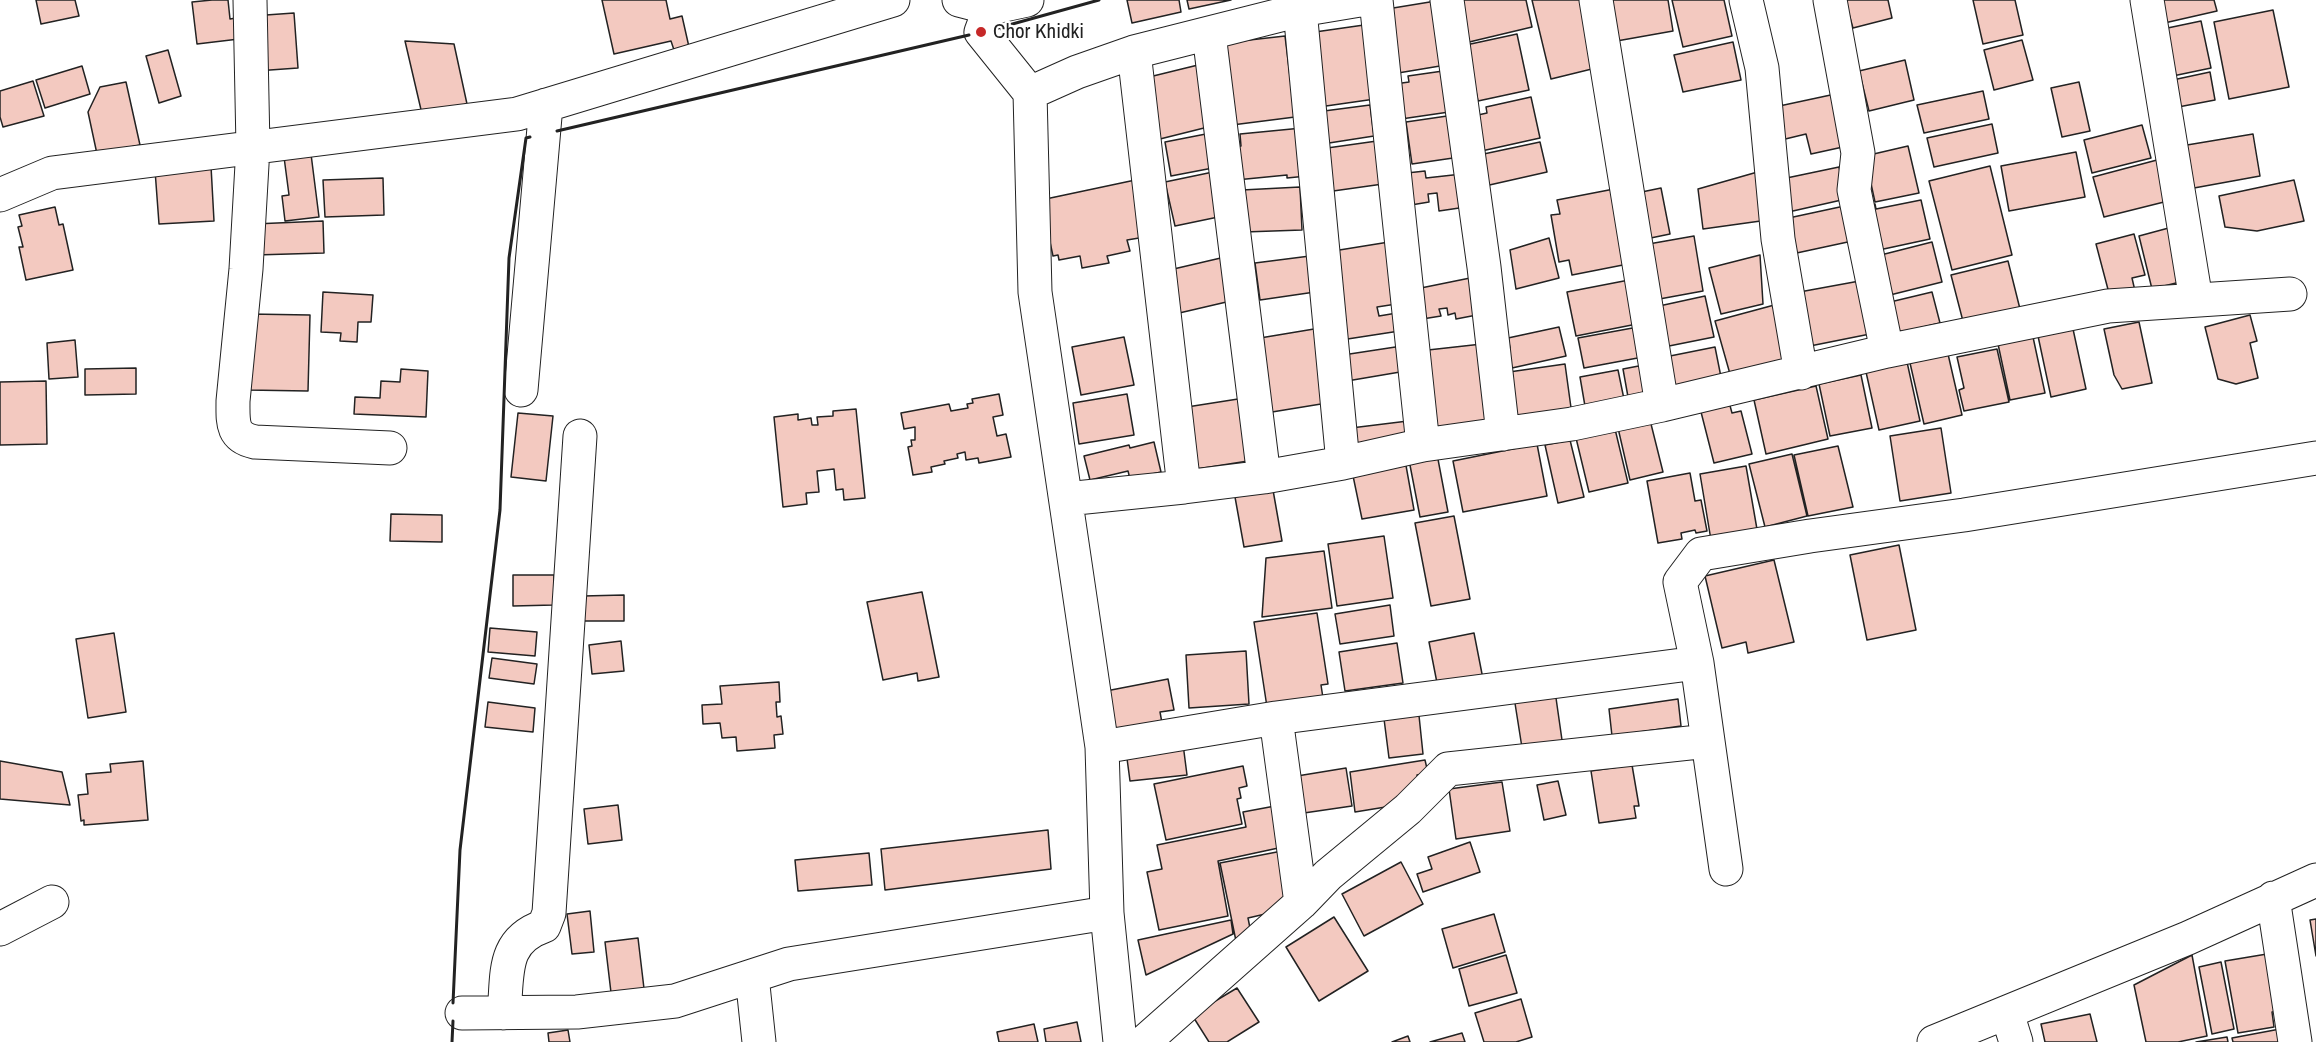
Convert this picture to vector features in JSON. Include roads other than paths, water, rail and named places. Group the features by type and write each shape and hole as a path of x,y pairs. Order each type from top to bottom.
{"street":[{"path":"250,0 253,147 246,269 233,401 233,420 236,430 246,440 255,442 390,448"},
{"path":"0,195 52,173 517,114 893,0"},
{"path":"959,0 989,4 1027,0"},
{"path":"1030,93 1077,72 1134,52 1300,10 1360,0"},
{"path":"1376,0 1423,445"},
{"path":"1447,0 1482,255 1503,434"},
{"path":"1596,0 1662,405"},
{"path":"1746,0 1761,68 1778,239 1801,373"},
{"path":"1830,0 1858,153 1854,190 1887,351"},
{"path":"2147,0 2196,300"},
{"path":"989,4 981,32 1030,93 1035,292 1102,747 1107,914 1120,1042"},
{"path":"1300,10 1343,463"},
{"path":"1209,34 1264,477"},
{"path":"1134,52 1184,488"},
{"path":"520,390 546,105"},
{"path":"1066,499 1184,488 1264,477 1343,463 1423,445 1572,424 1801,373 1887,351 2108,306 2290,294"},
{"path":"504,1013 510,960 514,947 520,938 544,926 549,913 580,436"},
{"path":"1726,869 1697,663 1680,582 1701,554 1810,536 1964,515 2316,458"},
{"path":"1102,747 1276,718 1697,663"},
{"path":"1276,718 1301,903"},
{"path":"1144,1042 1301,903 1328,876 1408,809 1448,769 1708,741"},
{"path":"1934,1042 2012,1028 2188,938 2316,880"},
{"path":"2273,898 2295,1042"},
{"path":"0,929 52,902"},
{"path":"462,1014 577,1012 675,1001 789,964 1107,914"},
{"path":"752,976 759,1042"}],"place":[{"name":"Chor Khidki","path":"981,32"}]}
